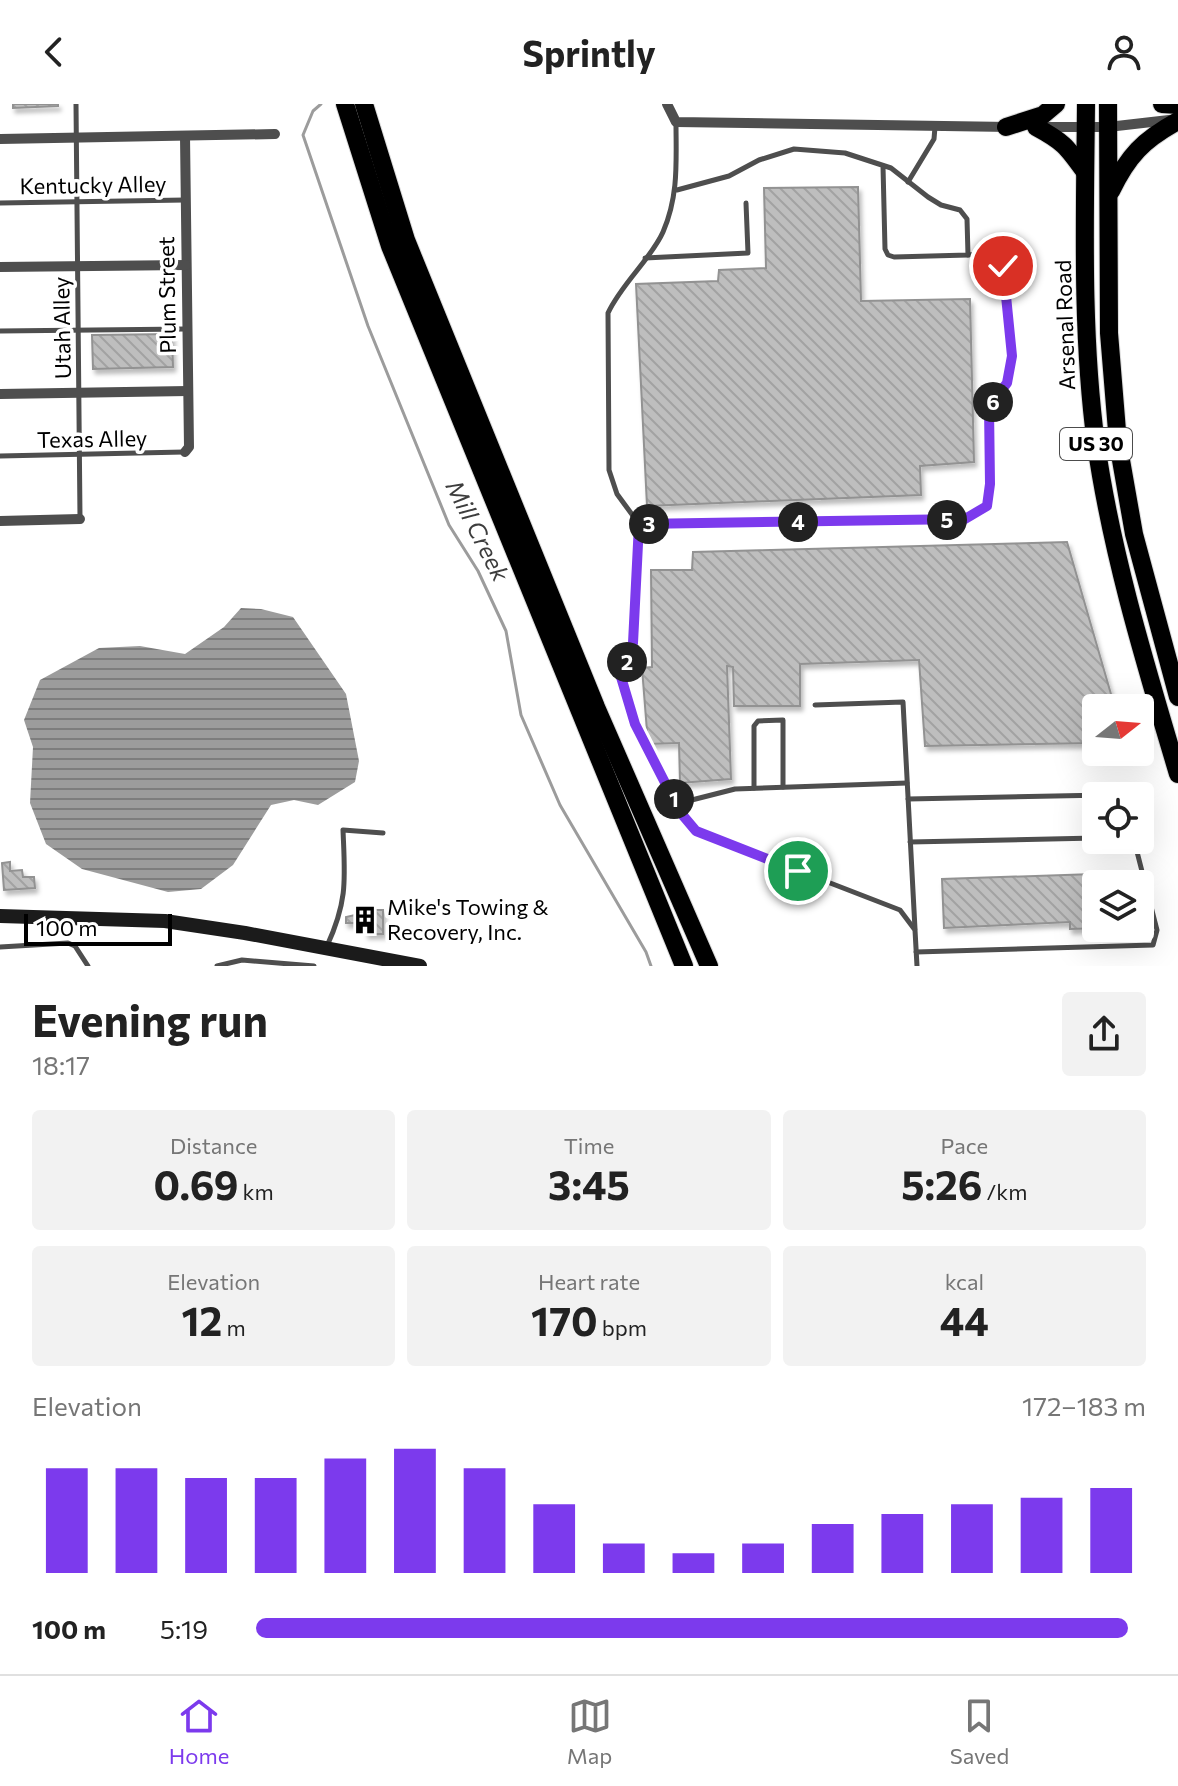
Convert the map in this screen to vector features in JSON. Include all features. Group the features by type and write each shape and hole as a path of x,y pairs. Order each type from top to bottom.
{"highway":[{"path":"346,104 390,246 684,966"},
{"path":"364,104 406,240 596,707 709,966"},
{"path":"1006,127 1043,115 1056,104"},
{"name":"Arsenal Road","path":"1086,104 1086,337 1096,445 1129,605 1178,774"},
{"name":"Arsenal Road","path":"1108,104 1109,333 1118,443 1134,534 1178,697"},
{"path":"1162,104 1178,105"},
{"path":"1110,193 1133,153 1178,120"},
{"path":"1036,127 1060,140 1085,172"}],"main road":[{"path":"0,916 165,921 326,947 388,963 420,966"}],"street":[{"path":"667,104 676,122 1108,127 1178,120"},
{"path":"0,139 275,134"},
{"name":"Plum Street","path":"185,136 189,447 185,452"},
{"path":"0,267 186,265"},
{"path":"0,394 188,391"},
{"path":"0,521 80,519"}],"lane":[{"name":"Utah Alley","path":"76,104 80,519"},
{"path":"676,122 677,190 662,234 616,296 608,313 609,470 617,494 639,524 633,643 621,677 635,724 676,804 696,831 900,910 915,930"},
{"path":"908,182 934,139 935,126"},
{"path":"677,190 729,176 759,160 794,149 845,153 891,168 941,205 960,210 967,219 968,255"},
{"path":"639,524 965,519 987,506 990,484 989,407 1007,383 1012,356 1003,266 992,253 888,255 885,249 883,166"},
{"name":"Kentucky Alley","path":"0,203 186,200"},
{"path":"644,258 748,253 746,203"},
{"path":"0,331 187,329"},
{"name":"Texas Alley","path":"0,456 185,452"},
{"path":"815,705 903,702 917,966"},
{"path":"754,788 754,726 758,721 771,720 783,720 783,787"},
{"path":"676,804 735,789 907,783"},
{"path":"908,799 1082,795"},
{"path":"326,947 340,917 345,894 343,830 383,833"},
{"path":"910,842 1082,838"},
{"path":"916,952 1153,945 1157,930 1138,854"},
{"path":"0,947 68,943 75,946 88,966"},
{"path":"217,966 242,960 314,966"}],"shaded area":[{"path":"241,608 261,609 293,617 346,694 359,761 355,782 318,805 294,800 271,805 233,865 201,889 168,892 82,869 46,844 30,803 33,747 24,720 40,680 99,648 140,646 185,654 224,627"}],"building":[{"path":"13,104 58,104 58,106 13,108"},
{"path":"858,187 861,301 970,299 974,462 920,466 921,495 647,506 636,284 718,281 719,270 766,268 764,188"},
{"path":"172,334 173,367 93,369 92,335"},
{"path":"1067,542 1111,694 1082,694 1082,743 925,746 919,660 800,664 800,706 734,706 733,667 727,666 731,779 680,783 679,743 648,744 642,668 652,667 651,570 692,570 693,552"},
{"path":"10,862 10,871 22,870 23,877 34,877 35,888 4,890 2,863"},
{"path":"1082,874 1082,929 1070,929 1070,922 944,928 942,879"},
{"name":"Mike's Towing & Recovery, Inc.","path":"364,910 383,910 383,934 366,934 366,923 346,923 346,917 364,913"}],"waterway":[{"name":"Mill Creek","path":"321,104 313,111 303,135 368,326 449,525 478,571 506,631 521,715 560,805 646,952 651,966"}],"place":[{"name":"Mike's Towing & Recovery, Inc.","path":"365,920"}],"route":[{"path":"798,871 696,831 680,812 635,724 621,677 633,643 639,524 965,519 987,506 990,484 989,407 1007,383 1012,356 1003,266"}]}
